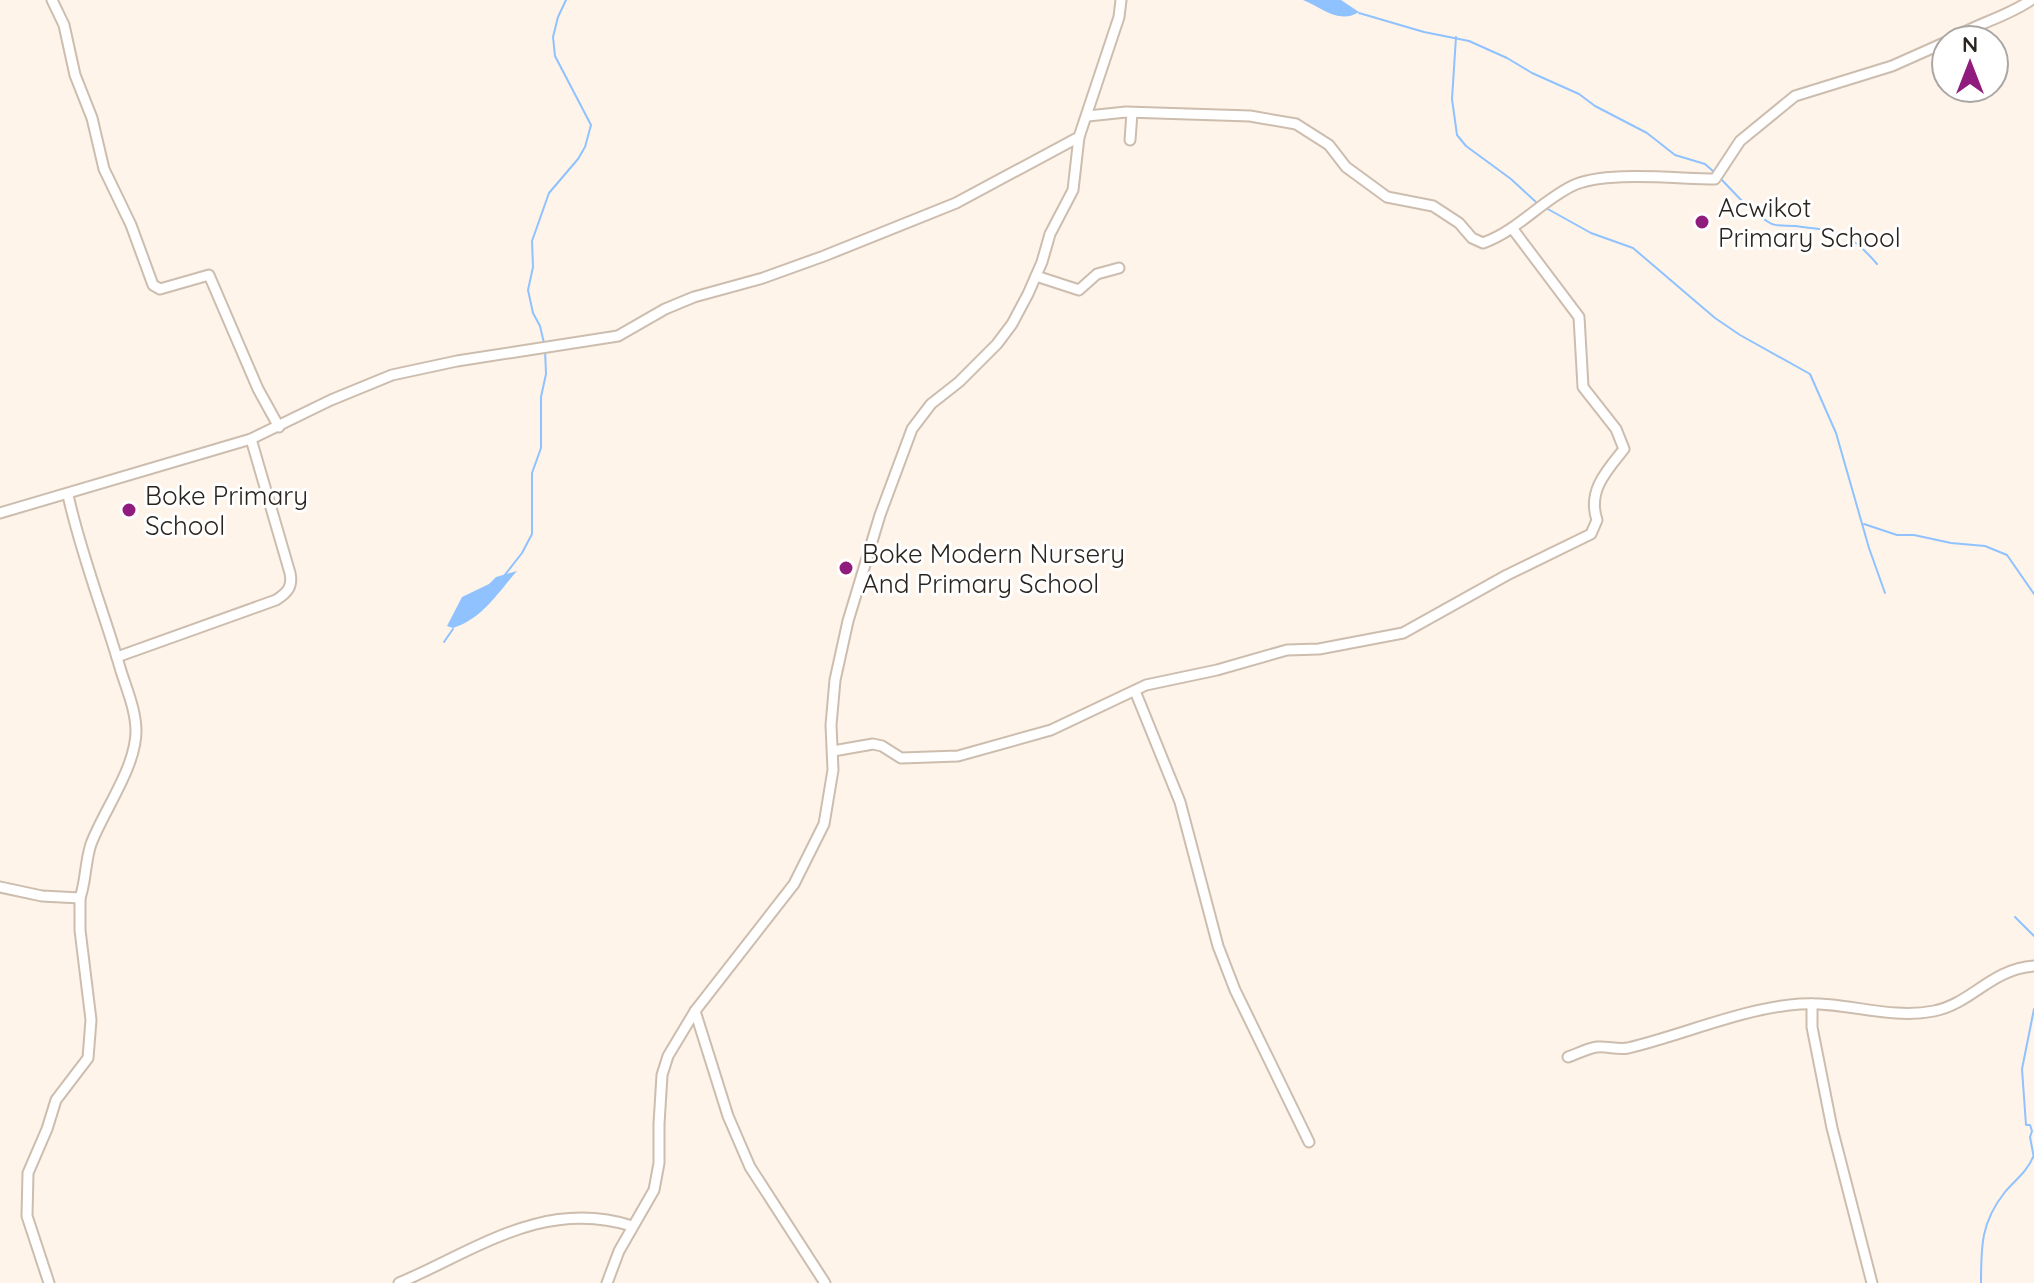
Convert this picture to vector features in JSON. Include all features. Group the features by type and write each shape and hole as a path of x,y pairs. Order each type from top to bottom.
{"street":[{"path":"52,0 68,39 75,75 92,118 104,169 131,225 153,285 160,289 209,275 258,389 279,427"},
{"path":"607,1283 632,1226 654,1190 662,1075 668,1056 695,1011 786,895 808,858 829,807 835,680 848,621 880,515 912,429 931,404 959,382 997,344 1012,324 1036,276 1050,234 1073,190 1079,137 1119,17 1121,0"},
{"path":"1977,24 2031,0"},
{"path":"1088,116 1132,113 1250,116 1296,124 1329,145 1346,167 1380,193 1433,206 1459,223 1477,242 1483,243 1495,239 1570,187 1584,181 1616,178 1715,179 1740,141 1795,96 1892,66 1930,49"},
{"path":"1130,140 1132,113"},
{"path":"0,513 251,439 331,400 392,375 466,359 618,336 665,309 694,297 813,260 956,203 1079,137"},
{"path":"833,751 873,744 901,758 958,756 1051,730 1146,685 1217,670 1287,650 1319,649 1403,633 1507,575 1591,534 1597,520 1593,499 1600,480 1624,449 1623,442 1583,387 1579,317 1512,228"},
{"path":"1036,276 1079,290 1097,274 1119,268"},
{"path":"117,657 276,600 288,591 291,579 251,439"},
{"path":"49,1283 27,1216 28,1173 56,1100 88,1058 91,1020 80,930 80,898 91,846 127,767 135,738 134,714 80,548 68,495"},
{"path":"1135,691 1180,802 1224,961 1235,990 1309,1142"},
{"path":"0,887 42,896 80,898"},
{"path":"1568,1057 1594,1047 1626,1049 1771,1007 1812,1004 1894,1014 1933,1011 1948,1007 1992,978 2034,966"},
{"path":"1812,1004 1812,1027 1832,1128 1872,1283"},
{"path":"695,1011 728,1116 750,1167 825,1283"},
{"path":"399,1283 513,1229 573,1218 604,1218 632,1226"}],"water":[{"path":"1303,0 1341,0 1359,12 1352,16 1337,16"},
{"path":"517,571 481,612 463,624 453,628 447,626 462,597 489,584 496,577"}],"waterway":[{"path":"544,343 528,290 533,267 532,241 549,193 578,159 591,125 555,56 553,37 566,0"},
{"path":"1359,13 1469,41 1507,58 1647,133 1675,155 1705,164 1714,172"},
{"path":"1456,37 1452,99 1457,135 1466,146 1511,179 1537,203"},
{"path":"1719,177 1770,223 1841,234 1858,245 1877,264"},
{"path":"1546,208 1591,233 1633,248 1715,318 1810,374 1836,433 1885,593"},
{"path":"504,576 532,534 532,473 541,448 545,349"},
{"path":"1864,524 1897,535 1985,546 2007,555 2034,594"},
{"path":"444,642 453,629"},
{"path":"2015,917 2034,936"},
{"path":"2034,1009 2022,1069 2026,1125 2030,1125 2032,1131 2030,1137 2034,1158"},
{"path":"1981,1283 1982,1246 1991,1214 2033,1157"}],"place":[{"name":"Acwikot Primary School","path":"1702,222"},
{"name":"Boke Primary School","path":"129,510"},
{"name":"Boke Modern Nursery And Primary School","path":"846,568"}]}
